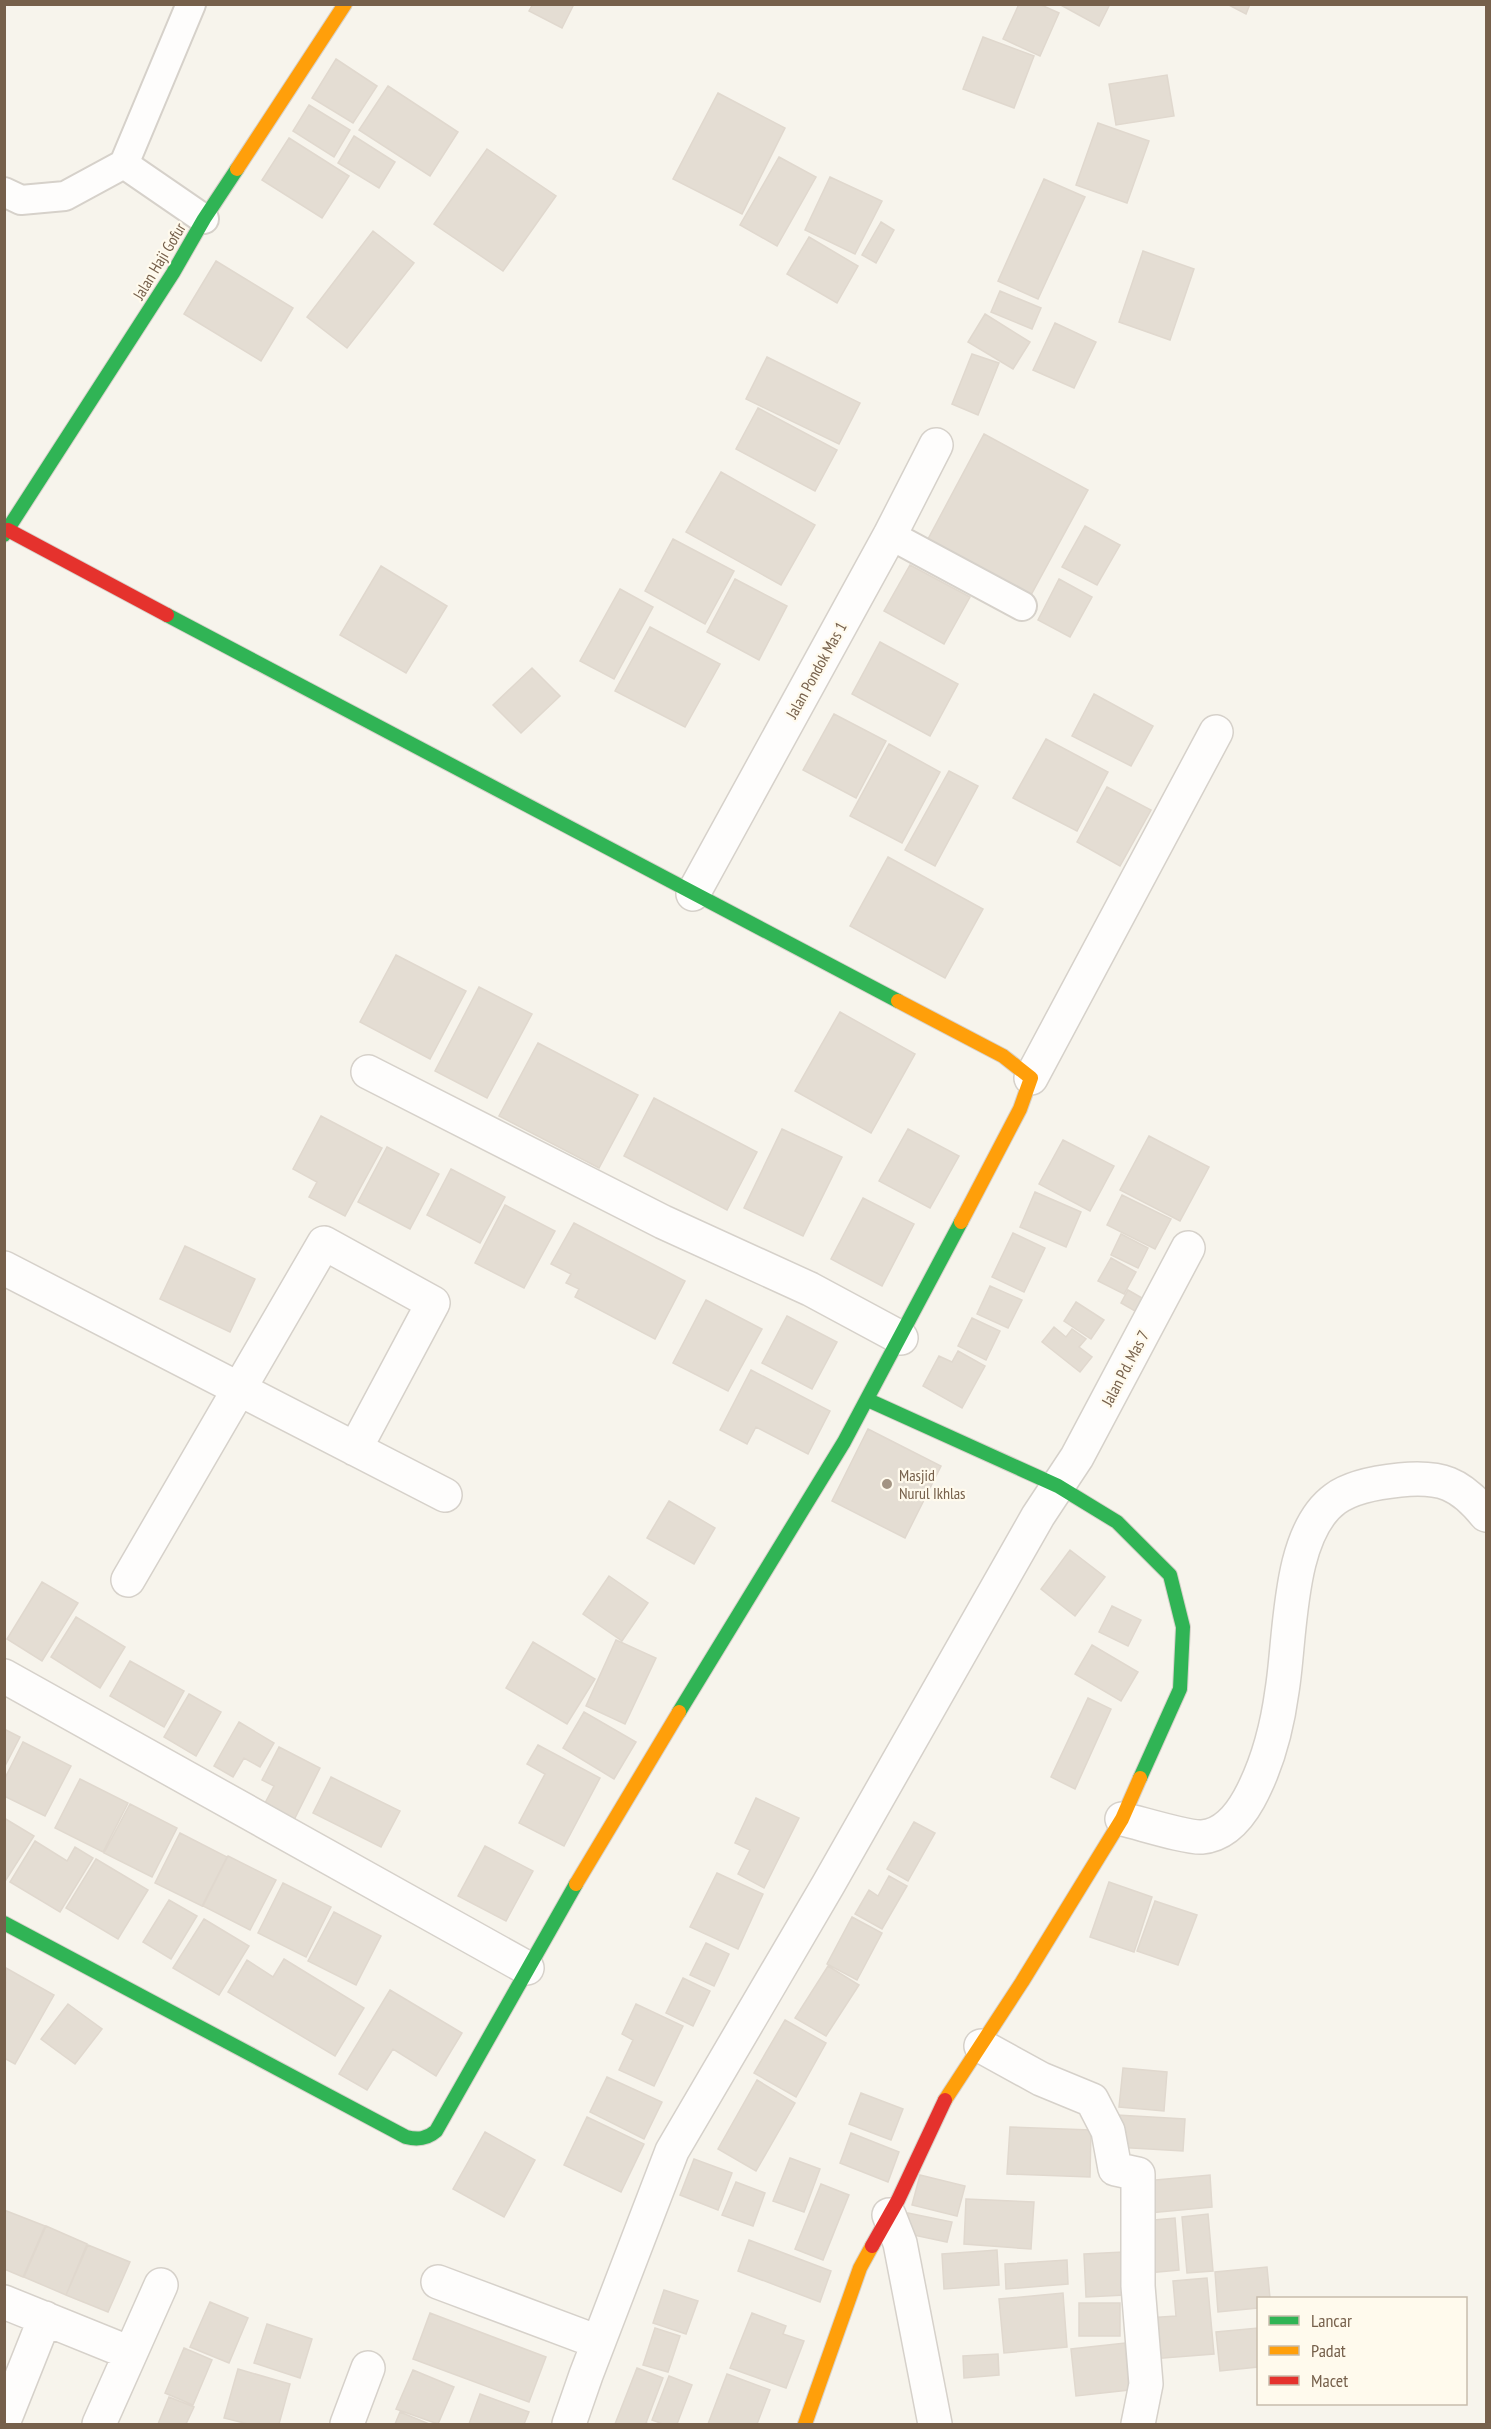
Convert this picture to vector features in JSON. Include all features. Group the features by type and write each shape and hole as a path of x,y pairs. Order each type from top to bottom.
{"street":[{"name":"Jalan Haji Gofur","path":"6,533 173,273 204,219 345,4"},
{"name":"Jalan Pondok Mas 1","path":"693,894 890,535 936,445"},
{"path":"6,533 1003,1056 1031,1077"},
{"path":"4,1923 414,2139 430,2137 436,2131 527,1968 638,1779 868,1400 1020,1108 1031,1077 1216,732"},
{"path":"368,1072 663,1222 810,1289 901,1338"},
{"path":"128,1580 324,1243 434,1303 355,1449"},
{"name":"Jalan Pd. Mas 7","path":"569,2424 598,2342 672,2151 828,1885 1038,1516 1077,1457 1188,1248"},
{"path":"4,1268 445,1495"},
{"path":"805,2424 860,2268 890,2215 939,2109 981,2046 1122,1819 1180,1689 1183,1627 1170,1575 1117,1522 1058,1486 868,1400"},
{"path":"1122,1819 1202,1837 1226,1828 1240,1816 1262,1776 1272,1739 1282,1693 1299,1559 1310,1527 1335,1499 1370,1484 1440,1479 1471,1497 1486,1515"},
{"path":"4,1676 527,1968"},
{"path":"981,2046 1041,2079 1092,2100 1108,2131 1115,2169 1138,2174 1138,2286 1146,2384 1138,2424"},
{"path":"890,2215 900,2243 935,2424"},
{"path":"438,2282 598,2342"},
{"path":"99,2424 162,2285"},
{"path":"4,2302 129,2354"},
{"path":"4,2421 45,2319"},
{"path":"347,2424 368,2368"}],"lane":[{"path":"4,192 21,200 65,196 124,165 191,4"},
{"path":"124,165 204,219"},
{"path":"890,535 1022,606"}],"building":[{"path":"533,4 574,4 562,28 529,11"},
{"path":"1019,4 1039,4 1059,13 1040,56 1003,39"},
{"path":"1059,4 1110,4 1099,26"},
{"path":"1227,4 1250,4 1246,14"},
{"path":"983,37 1034,56 1014,108 963,89"},
{"path":"336,59 377,86 353,123 312,98"},
{"path":"1167,75 1174,116 1116,125 1109,84"},
{"path":"388,86 458,132 430,176 359,130"},
{"path":"718,93 785,128 742,214 673,179"},
{"path":"309,105 350,130 334,157 293,131"},
{"path":"1098,123 1149,141 1127,203 1076,185"},
{"path":"354,136 395,162 379,188 338,163"},
{"path":"289,138 349,176 322,218 262,180"},
{"path":"487,149 556,196 503,271 434,224"},
{"path":"779,157 816,177 777,246 740,225"},
{"path":"830,177 882,201 855,254 805,230"},
{"path":"1044,179 1085,197 1038,299 998,281"},
{"path":"881,222 894,230 876,263 862,255"},
{"path":"373,231 414,263 347,348 307,317"},
{"path":"809,237 858,266 837,303 787,274"},
{"path":"1143,251 1194,269 1170,340 1119,322"},
{"path":"216,261 293,308 261,361 184,314"},
{"path":"1000,291 1041,308 1032,329 991,312"},
{"path":"985,314 1030,342 1013,369 968,342"},
{"path":"1055,323 1096,342 1074,388 1033,370"},
{"path":"972,354 999,363 978,415 952,404"},
{"path":"767,357 860,403 839,444 746,399"},
{"path":"758,408 837,450 815,491 736,449"},
{"path":"984,434 1088,490 1031,595 928,539"},
{"path":"721,472 815,525 781,585 686,532"},
{"path":"1085,526 1120,545 1097,585 1062,567"},
{"path":"673,539 734,571 705,624 645,591"},
{"path":"910,565 970,597 944,644 884,611"},
{"path":"381,566 447,606 406,673 340,635"},
{"path":"735,579 787,606 759,660 707,632"},
{"path":"1059,579 1092,597 1070,637 1038,620"},
{"path":"620,589 653,607 614,679 580,661"},
{"path":"650,627 720,664 685,727 615,691"},
{"path":"880,642 958,684 930,736 852,694"},
{"path":"532,668 560,696 521,733 493,705"},
{"path":"1094,694 1153,726 1131,766 1072,736"},
{"path":"834,714 886,741 856,798 803,770"},
{"path":"1046,739 1108,772 1077,831 1013,798"},
{"path":"889,744 940,772 902,843 850,816"},
{"path":"949,771 978,786 935,866 905,850"},
{"path":"1107,787 1151,810 1120,866 1077,842"},
{"path":"888,857 983,909 945,978 850,926"},
{"path":"396,955 466,991 430,1059 360,1022"},
{"path":"479,987 532,1014 487,1098 435,1071"},
{"path":"840,1012 915,1054 871,1133 795,1091"},
{"path":"538,1043 638,1095 599,1168 499,1116"},
{"path":"654,1098 757,1152 727,1210 624,1156"},
{"path":"321,1116 382,1148 345,1216 309,1197 317,1182 293,1169"},
{"path":"782,1129 842,1157 803,1236 744,1208"},
{"path":"908,1129 959,1156 930,1208 879,1181"},
{"path":"1149,1136 1209,1167 1180,1221 1120,1190"},
{"path":"1063,1140 1114,1166 1090,1211 1039,1184"},
{"path":"387,1147 439,1174 410,1229 358,1202"},
{"path":"451,1169 505,1197 480,1243 427,1215"},
{"path":"1035,1192 1081,1212 1066,1247 1020,1227"},
{"path":"1122,1195 1171,1219 1155,1249 1107,1225"},
{"path":"863,1198 914,1224 882,1286 831,1259"},
{"path":"505,1205 555,1231 524,1288 475,1263"},
{"path":"574,1223 685,1281 655,1339 575,1297 579,1289 566,1283 571,1274 551,1264"},
{"path":"1013,1233 1045,1248 1024,1292 992,1277"},
{"path":"1121,1234 1148,1248 1138,1268 1111,1255"},
{"path":"185,1246 255,1279 230,1332 160,1299"},
{"path":"1111,1258 1136,1272 1124,1294 1098,1281"},
{"path":"990,1286 1022,1300 1008,1328 977,1314"},
{"path":"1128,1290 1149,1302 1142,1315 1121,1303"},
{"path":"706,1300 762,1329 728,1391 673,1363"},
{"path":"1076,1302 1104,1320 1091,1339 1064,1321"},
{"path":"787,1316 837,1342 812,1389 762,1363"},
{"path":"972,1318 1000,1331 986,1360 958,1346"},
{"path":"1054,1327 1066,1337 1072,1329 1086,1339 1079,1347 1092,1357 1080,1372 1042,1342"},
{"path":"958,1351 985,1366 962,1408 923,1386 939,1356 952,1362"},
{"path":"751,1370 830,1411 808,1454 756,1427 747,1444 720,1430"},
{"name":"Masjid Nurul Ikhlas","path":"868,1429 941,1466 905,1538 832,1501"},
{"path":"669,1501 715,1528 694,1564 647,1538"},
{"path":"1070,1550 1105,1577 1075,1616 1041,1589"},
{"path":"609,1576 648,1603 622,1641 583,1614"},
{"path":"42,1582 78,1603 42,1661 7,1639"},
{"path":"1112,1606 1141,1620 1128,1646 1099,1632"},
{"path":"76,1617 125,1647 100,1688 51,1657"},
{"path":"616,1640 656,1658 625,1724 586,1706"},
{"path":"533,1642 595,1679 567,1724 506,1688"},
{"path":"1092,1645 1138,1672 1121,1701 1075,1674"},
{"path":"130,1661 184,1691 164,1727 110,1696"},
{"path":"189,1694 221,1712 196,1756 164,1737"},
{"path":"1088,1698 1111,1709 1075,1789 1051,1777"},
{"path":"584,1712 636,1742 614,1779 563,1748"},
{"path":"239,1722 274,1743 260,1767 244,1758 233,1777 214,1766"},
{"path":"4,1729 20,1737 4,1768"},
{"path":"23,1742 71,1766 45,1816 4,1796 4,1780"},
{"path":"538,1745 600,1778 564,1846 519,1823 545,1774 527,1764"},
{"path":"279,1747 320,1768 294,1820 264,1805 274,1786 262,1780"},
{"path":"331,1777 400,1811 381,1847 313,1813"},
{"path":"80,1779 128,1803 103,1852 55,1828"},
{"path":"756,1798 799,1818 764,1888 738,1874 750,1850 735,1843"},
{"path":"130,1804 177,1828 152,1877 104,1853"},
{"path":"4,1818 34,1836 4,1883"},
{"path":"914,1822 935,1833 908,1881 887,1869"},
{"path":"180,1833 227,1857 202,1906 155,1883"},
{"path":"35,1841 67,1861 75,1847 93,1858 60,1912 10,1882"},
{"path":"485,1846 533,1871 506,1921 458,1896"},
{"path":"228,1856 276,1880 250,1930 203,1906"},
{"path":"96,1859 148,1890 118,1939 66,1908"},
{"path":"717,1873 763,1894 738,1949 690,1927"},
{"path":"889,1876 907,1886 882,1929 855,1914 869,1890 878,1896"},
{"path":"1109,1882 1152,1897 1134,1952 1090,1937"},
{"path":"283,1883 331,1907 306,1957 258,1933"},
{"path":"169,1900 197,1916 171,1959 143,1942"},
{"path":"1155,1901 1197,1915 1178,1965 1137,1951"},
{"path":"334,1912 381,1936 356,1985 308,1961"},
{"path":"852,1917 882,1933 857,1980 827,1964"},
{"path":"204,1919 249,1946 219,1995 173,1968"},
{"path":"706,1943 729,1954 714,1986 690,1975"},
{"path":"284,1959 364,2008 335,2056 228,1992 247,1960 273,1977"},
{"path":"828,1966 859,1985 826,2036 795,2018"},
{"path":"6,1968 54,1995 15,2064 4,2058"},
{"path":"683,1978 710,1991 693,2026 666,2013"},
{"path":"390,1990 462,2033 436,2076 393,2049 367,2090 339,2074"},
{"path":"68,2004 102,2029 75,2064 41,2039"},
{"path":"636,2004 683,2026 654,2086 619,2070 633,2040 622,2034"},
{"path":"785,2020 826,2043 796,2097 754,2073"},
{"path":"1123,2068 1167,2072 1164,2111 1119,2107"},
{"path":"607,2077 662,2102 644,2139 590,2112"},
{"path":"757,2080 795,2103 756,2171 718,2149"},
{"path":"861,2093 903,2109 891,2140 849,2124"},
{"path":"1117,2115 1185,2119 1183,2151 1115,2147"},
{"path":"587,2117 644,2144 621,2192 564,2165"},
{"path":"1010,2127 1091,2130 1090,2177 1007,2174"},
{"path":"485,2132 535,2160 504,2217 453,2189"},
{"path":"851,2133 899,2152 888,2182 840,2163"},
{"path":"790,2158 820,2169 804,2212 773,2201"},
{"path":"694,2159 732,2173 718,2210 680,2195"},
{"path":"920,2175 965,2186 957,2216 912,2205"},
{"path":"1210,2175 1212,2207 1149,2213 1145,2181"},
{"path":"736,2182 765,2193 753,2226 722,2215"},
{"path":"821,2184 849,2195 823,2260 795,2249"},
{"path":"966,2199 1034,2202 1031,2249 964,2244"},
{"path":"4,2210 45,2226 23,2277 4,2269"},
{"path":"908,2213 952,2222 947,2242 904,2233"},
{"path":"1208,2214 1213,2271 1187,2273 1182,2217"},
{"path":"1175,2218 1179,2270 1148,2273 1143,2221"},
{"path":"46,2226 87,2244 66,2295 24,2277"},
{"path":"749,2240 831,2271 820,2302 738,2271"},
{"path":"88,2245 130,2262 108,2312 66,2295"},
{"path":"997,2250 999,2285 944,2289 942,2254"},
{"path":"1123,2252 1125,2295 1086,2297 1084,2254"},
{"path":"1067,2260 1068,2284 1006,2289 1005,2264"},
{"path":"1267,2267 1270,2297 1257,2297 1257,2308 1218,2312 1215,2272"},
{"path":"1207,2278 1214,2354 1151,2359 1147,2318 1176,2316 1173,2281"},
{"path":"664,2290 698,2301 686,2334 653,2323"},
{"path":"1063,2293 1067,2347 1004,2353 999,2299"},
{"path":"210,2302 248,2318 229,2363 190,2347"},
{"path":"1079,2303 1120,2303 1120,2336 1079,2336"},
{"path":"430,2313 546,2357 529,2402 413,2359"},
{"path":"752,2313 786,2326 783,2334 804,2341 786,2388 730,2368"},
{"path":"267,2324 312,2339 300,2378 254,2363"},
{"path":"655,2328 680,2336 668,2372 643,2365"},
{"path":"1257,2328 1257,2367 1220,2371 1216,2332"},
{"path":"1125,2343 1129,2390 1076,2396 1071,2349"},
{"path":"184,2348 212,2360 193,2405 165,2393"},
{"path":"998,2354 999,2375 964,2378 963,2356"},
{"path":"637,2368 663,2378 646,2423 649,2424 615,2424"},
{"path":"238,2369 290,2384 279,2424 248,2424 224,2418"},
{"path":"413,2370 454,2387 438,2424 396,2409"},
{"path":"727,2374 770,2390 757,2424 708,2424"},
{"path":"669,2376 692,2385 677,2424 663,2424 652,2420"},
{"path":"480,2394 529,2412 524,2424 469,2424"},
{"path":"169,2397 194,2407 186,2424 158,2424"},
{"path":"400,2412 429,2424 395,2424"}],"traffic: fast":[{"path":"4,535 173,273 204,219 237,169"},
{"path":"167,615 898,1001"},
{"path":"679,1712 844,1442 961,1222"},
{"path":"868,1400 1058,1486 1117,1522 1170,1575 1183,1627 1180,1689 1140,1778"},
{"path":"4,1923 406,2137 418,2139 436,2131 576,1884"}],"traffic: slow":[{"path":"237,169 345,4"},
{"path":"898,1001 1003,1056 1031,1078 1020,1109 961,1222"},
{"path":"576,1884 679,1712"},
{"path":"945,2100 1022,1982 1122,1819 1140,1778"},
{"path":"805,2424 860,2268 872,2246"}],"traffic: jam":[{"path":"8,530 167,615"},
{"path":"872,2246 898,2200 945,2100"}],"place":[{"name":"Masjid Nurul Ikhlas","path":"887,1484"}]}
